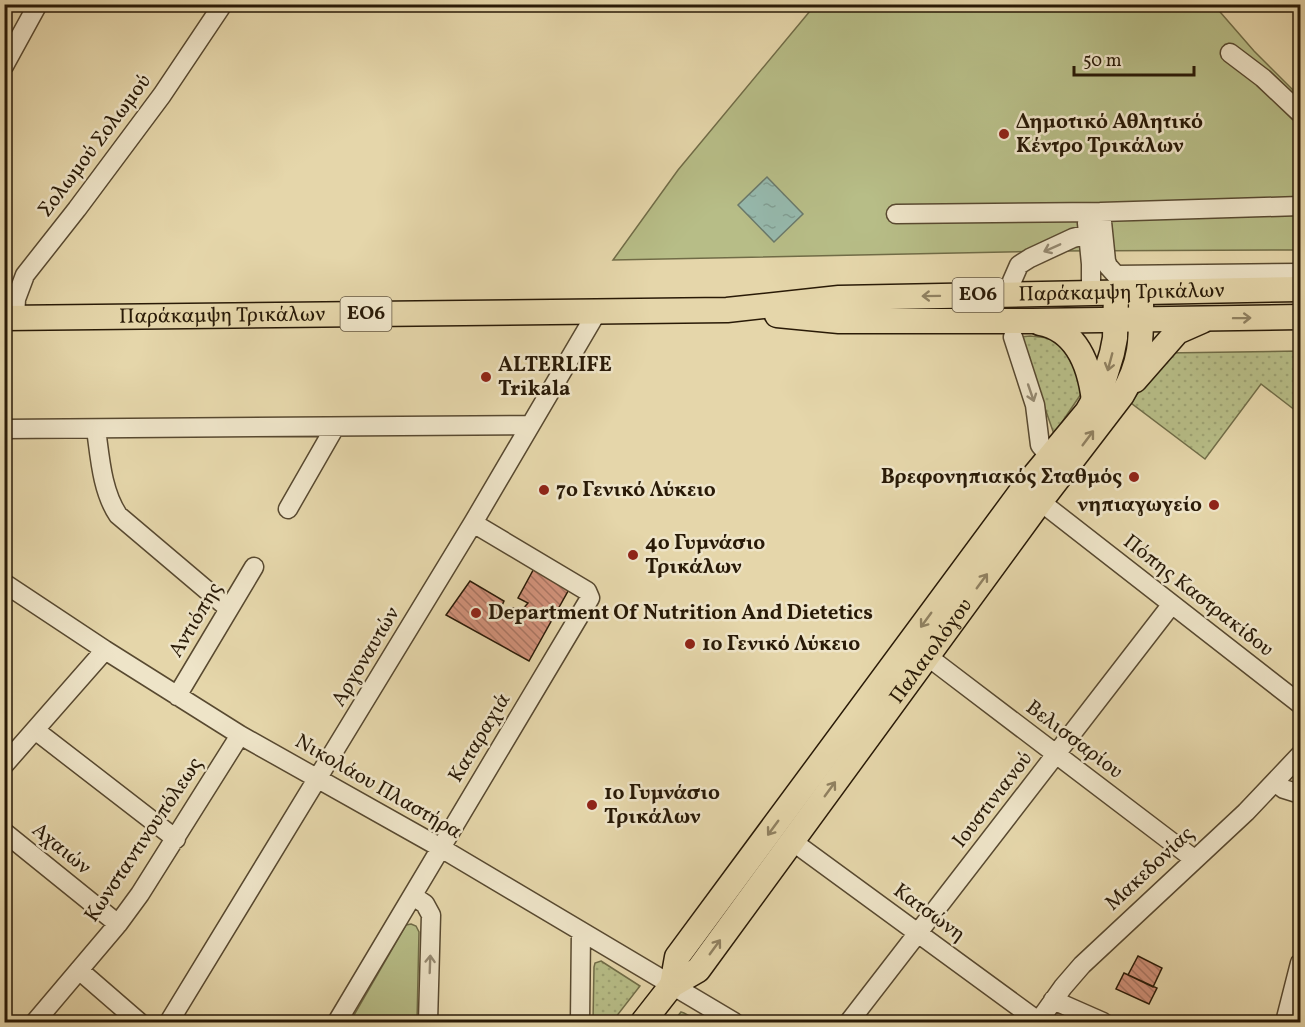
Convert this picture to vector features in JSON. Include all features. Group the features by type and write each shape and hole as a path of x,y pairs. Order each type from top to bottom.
{"main road":[{"name":"Παράκαμψη Τρικάλων","path":"10,318 726,310 839,298 1091,293 1116,284 1300,289"},
{"name":"Παλαιολόγου","path":"643,1023 672,985 698,970 927,656 1032,495 1050,457 1094,401 1105,379 1112,353 1116,284"},
{"name":"Παλαιολόγου","path":"672,985 677,957 1032,495 1122,395 1131,380 1139,358 1141,284"},
{"name":"Παράκαμψη Τρικάλων","path":"726,310 839,321 1300,317"},
{"path":"1122,395 1177,332 1208,319"},
{"path":"1032,321 1060,329 1075,344 1089,370 1094,401"}],"street":[{"path":"4,66 10,41 38,4"},
{"name":"Σολωμού Σολωμού","path":"10,318 25,275 77,210 162,95 223,4"},
{"path":"1230,53 1263,78 1300,113"},
{"path":"896,214 1093,212 1300,206"},
{"path":"1093,212 1096,233 1116,284"},
{"path":"1012,282 1019,265 1030,258 1096,233"},
{"path":"1091,293 1096,233"},
{"path":"1141,284 1300,273"},
{"name":"Αργοναυτών","path":"169,1023 473,524 597,312"},
{"path":"1013,337 1035,405 1040,445 1050,457"},
{"path":"4,429 530,425"},
{"path":"288,509 335,427"},
{"path":"96,429 106,490 110,504 118,515 229,609"},
{"name":"Πόπης Καστρακίδου","path":"1032,495 1300,704"},
{"name":"Καταραχιά","path":"337,1023 590,598 587,591 473,524"},
{"name":"Αντιόπης","path":"177,696 254,567"},
{"name":"Νικολάου Πλαστήρα","path":"4,584 240,735 441,848 734,1023"},
{"name":"Ιουστινιανού","path":"849,1023 1172,604"},
{"path":"4,765 105,650"},
{"name":"Βελισσαρίου","path":"927,656 1194,859"},
{"path":"35,730 176,838"},
{"name":"Κωνσταντινουπόλεως","path":"35,1023 118,924 140,894 240,735"},
{"name":"Μακεδονίας","path":"1038,1022 1082,964 1275,783 1300,755"},
{"path":"1275,783 1284,789 1300,794"},
{"name":"Αχαιών","path":"4,832 118,924"},
{"name":"Κατσώνη","path":"792,841 1038,1022"},
{"path":"413,896 425,904 431,918 428,1023"},
{"path":"580,1023 581,931"},
{"path":"1285,1023 1300,963"},
{"path":"79,970 139,1023"},
{"path":"1053,1000 1103,1023"}],"green space":[{"name":"Δημοτικό Αθλητικό Κέντρο Τρικάλων","path":"815,5 1214,5 1254,51 1300,97 1300,250 1055,251 613,260 678,170"},
{"path":"1020,337 1049,338 1073,352 1081,394 1054,434"},
{"path":"1300,351 1300,414 1261,384 1205,459 1131,403 1165,353"},
{"path":"406,925 416,926 419,932 417,1022 350,1022"},
{"path":"601,961 640,986 612,1022 593,1022 594,967 595,963"},
{"path":"681,1012 684,1013 700,1022 673,1022"}],"water":[{"path":"767,177 803,214 774,242 738,205"}],"building":[{"name":"Department Of Nutrition And Dietetics","path":"537,563 572,584 529,661 446,615 470,581 504,601 500,610 508,615 513,608 521,611 528,603 518,598"},
{"path":"1138,956 1162,968 1153,987 1128,975"},
{"path":"1124,973 1157,988 1149,1004 1116,989"}],"place":[{"name":"Δημοτικό Αθλητικό Κέντρο Τρικάλων","path":"1004,134"},
{"name":"ALTERLIFE Trikala","path":"486,377"},
{"name":"Βρεφονηπιακός Σταθμός","path":"1134,477"},
{"name":"7ο Γενικό Λύκειο","path":"544,490"},
{"name":"νηπιαγωγείο","path":"1214,505"},
{"name":"4ο Γυμνάσιο Τρικάλων","path":"633,555"},
{"name":"Department Of Nutrition And Dietetics","path":"476,613"},
{"name":"1ο Γενικό Λύκειο","path":"690,644"},
{"name":"1ο Γυμνάσιο Τρικάλων","path":"592,805"}]}
